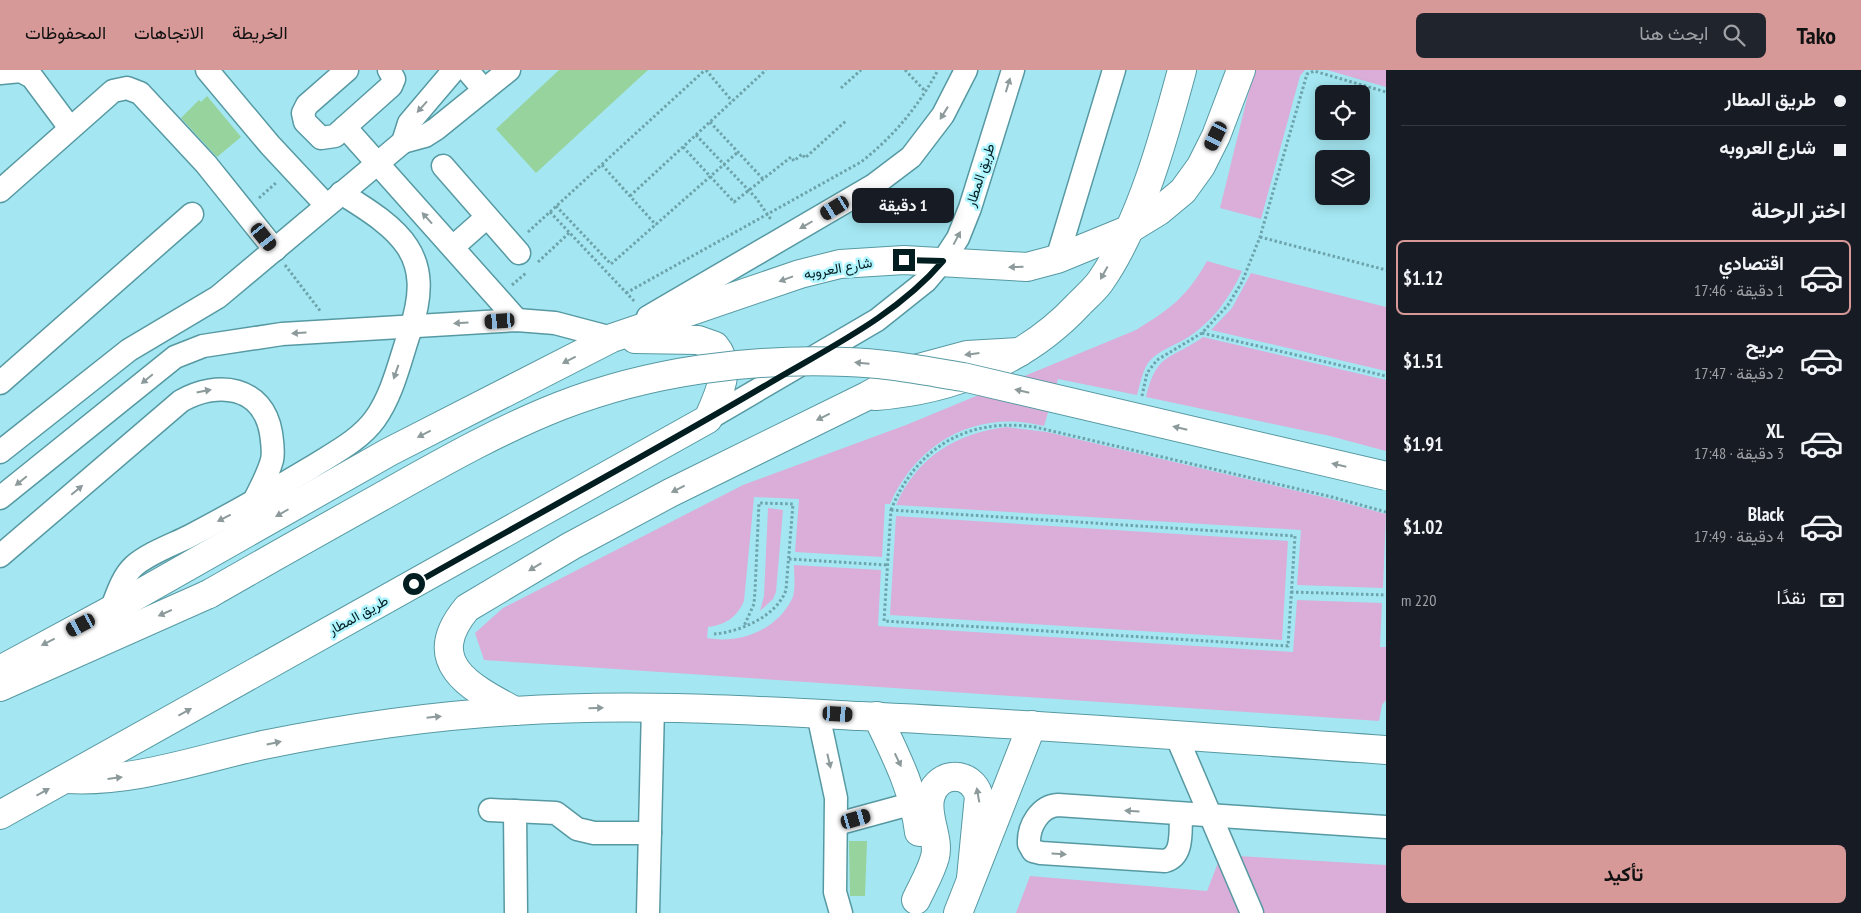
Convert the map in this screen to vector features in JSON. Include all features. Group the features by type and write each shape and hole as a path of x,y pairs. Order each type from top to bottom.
{"main road":[{"path":"516,711 473,688 461,677 453,664 450,649 451,634 457,620 467,608 571,546 662,497 867,396 903,393 948,384 998,365 1055,328 1099,282 1128,230 1152,171 1182,70"},
{"name":"شارع العروبه","path":"612,338 800,274 832,266 875,260 943,261 1015,268 1042,264 1057,259 1128,230 1159,211 1183,190 1201,166 1216,136 1240,70"},
{"path":"0,670 111,610 389,452 612,338 698,340 715,346 723,359 723,370 720,391 708,419"},
{"path":"0,687 209,594 508,428 562,406 617,388 674,374 731,365 790,361 848,362 906,367 973,379 1386,476"},
{"name":"طريق المطار","path":"0,815 708,419"},
{"path":"67,779 91,780 139,775 308,736 434,717 516,711 653,707 877,716 1032,725 1386,750"},
{"path":"877,716 904,772 914,803 920,857 914,907"},
{"path":"958,913 1032,725"},
{"path":"914,907 935,856 930,797 935,787 949,778 968,779 976,785 979,796 971,878"}],"street":[{"path":"111,610 126,575 138,564 254,503 345,446 375,419 392,383 412,326 418,302 419,281 405,242 382,219 333,199 292,169 208,70"},
{"path":"347,70 307,105 303,113 305,122 321,138 330,139 345,128 391,86 394,79 389,70"},
{"path":"403,142 409,123 454,70"},
{"path":"467,70 484,90"},
{"path":"0,452 109,364 150,337 218,297 376,162 403,142 425,136 510,70"},
{"path":"0,498 175,357 203,346 282,334 517,320 555,323 612,338 874,185 911,156 943,115 966,70"},
{"name":"طريق المطار","path":"708,419 877,320 926,281 943,261 958,238 970,208 1013,70"},
{"path":"1057,259 1114,70"},
{"path":"0,73 21,71 32,78 70,128"},
{"path":"0,190 112,91 127,88 140,94 206,164 275,250"},
{"path":"345,128 517,320"},
{"path":"443,166 516,250"},
{"path":"0,383 192,214"},
{"path":"453,247 487,217"},
{"path":"0,556 181,401 197,392 216,389 240,392 259,403 269,421 272,459 254,503"},
{"path":"648,913 653,707"},
{"path":"818,714 834,780 837,824 835,892 841,913"},
{"path":"1176,735 1252,913"},
{"path":"837,824 914,803"},
{"path":"1181,814 1179,848 1173,858 1165,861 1042,853 1034,850 1029,844 1030,835 1038,815 1045,807 1051,806 1181,814 1386,827"},
{"path":"490,810 556,813 577,829 585,831 650,832"},
{"path":"515,811 516,913"}],"path":[{"path":"516,250 556,206 705,70 732,101"},
{"path":"630,196 766,70"},
{"path":"841,88 861,70"},
{"path":"905,70 926,92"},
{"path":"626,293 861,162 898,129 926,92 938,70"},
{"path":"1141,399 1147,373 1156,360 1202,333 1228,305 1242,282 1260,237 1307,74 1314,71 1386,92"},
{"path":"682,147 734,202 791,156 794,161 802,154 805,158 847,120"},
{"path":"710,122 763,179"},
{"path":"696,135 749,190 783,239"},
{"path":"556,206 611,264 738,152"},
{"path":"602,165 656,224"},
{"path":"244,211 292,169"},
{"path":"550,212 649,317"},
{"path":"1260,237 1386,270"},
{"path":"275,250 322,312 327,331"},
{"path":"1202,333 1386,376"},
{"path":"891,510 1295,536 1288,646 884,621 891,510 908,476 936,448 970,430 1007,424 1035,426 1332,496 1386,512"},
{"path":"714,634 725,634 744,626 771,611 781,603 786,590 792,504 759,503 754,598 744,626"},
{"path":"788,559 887,565"},
{"path":"1291,592 1386,595"}],"shaded area":[{"path":"1254,70 1305,70 1300,76 1261,219 1220,208"},
{"path":"1327,70 1386,70 1386,87"},
{"path":"1207,261 1242,271 1226,300 1204,325 1187,338 1156,355 1148,363 1137,395 1058,379 1044,426 1019,422 995,422 973,427 952,435 916,463 902,482 890,504 885,504 882,557 795,552 799,499 754,497 744,601 738,612 730,619 708,627 707,638 732,639 744,637 767,627 785,610 792,599 794,565 881,570 878,626 1293,652 1297,600 1382,603 1380,647 1386,647 1386,700 1382,705 1379,721 484,660 475,633 503,608 743,485 906,425 1136,330 1177,301 1192,284"},
{"path":"1251,273 1386,307 1386,371 1211,330 1232,308"},
{"path":"1203,337 1386,380 1386,451 1330,436 1146,397 1150,382 1160,365 1166,359"},
{"path":"1007,427 1047,432 1331,499 1386,514 1383,588 1297,585 1301,530 896,505 915,473 940,450 971,435"},
{"path":"768,508 783,510 776,592 773,599 760,611 764,596"},
{"path":"896,516 1288,541 1282,640 890,615"},
{"path":"1221,855 1386,865 1386,913 1016,913 1030,876 1207,891"}],"building":[{"path":"559,70 648,70 536,173 496,129"},
{"path":"207,96 241,137 217,157 181,118 199,100 201,102"},
{"path":"849,841 867,841 865,896 850,896"}],"route":[{"path":"414,584 708,419 877,320 926,281 943,261 904,260"}]}
